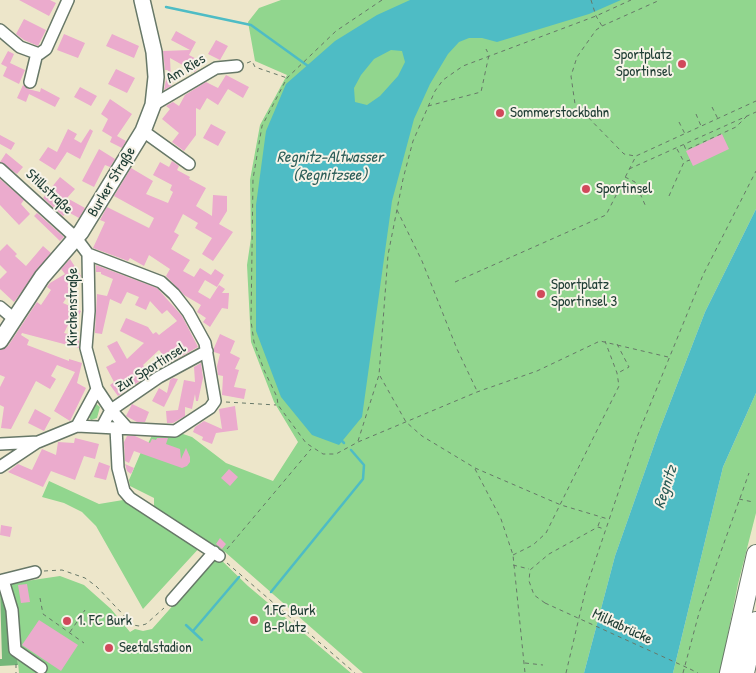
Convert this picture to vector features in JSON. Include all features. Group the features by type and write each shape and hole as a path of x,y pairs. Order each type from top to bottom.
{"highway":[{"path":"730,673 756,554"},
{"path":"745,673 756,621"}],"main road":[{"name":"Burker Straße","path":"0,341 13,318 42,277 76,238 143,131 153,105 156,77 154,52 142,0"}],"street":[{"path":"0,30 20,47 37,53 46,49 68,0"},
{"path":"30,82 37,53"},
{"name":"Am Ries","path":"153,105 216,68 237,66"},
{"path":"143,131 190,164"},
{"name":"Stillstraße","path":"0,169 20,185 76,238"},
{"path":"76,238 88,254"},
{"name":"Zur Sportinsel","path":"88,254 161,282 188,312 199,329 207,351 215,401"},
{"name":"Kirchenstraße","path":"88,254 89,311 86,348 97,390 121,428"},
{"path":"0,307 13,318"},
{"name":"Zur Sportinsel","path":"111,410 159,377 207,351"},
{"path":"77,426 97,390"},
{"path":"0,466 38,442 77,426 144,431 179,429 210,408 215,401"},
{"path":"102,428 111,410"},
{"path":"121,428 118,468 124,491 130,498 216,554 172,600"},
{"path":"0,444 38,442"},
{"path":"35,572 1,579 12,610 15,650 41,668"}],"path":[{"path":"382,0 336,31 287,78 262,126 253,179 251,217 254,237 251,321 254,342 278,405 312,449 323,454 336,454 358,442 478,392 537,371 600,341 605,340 668,357"},
{"path":"592,0 596,16 602,26"},
{"path":"358,442 379,375 388,255 397,209 413,141 427,106 443,80 463,66 596,16 631,0"},
{"path":"660,0 596,30 577,57 570,76 575,104 624,154 636,156 756,101"},
{"path":"427,106 481,92 489,55 486,49"},
{"path":"255,67 287,78"},
{"path":"712,107 718,119"},
{"path":"629,169 756,112"},
{"path":"696,114 701,126"},
{"path":"684,145 686,150 736,127 748,115"},
{"path":"679,122 685,134"},
{"path":"676,148 684,162"},
{"path":"455,282 606,215 636,156"},
{"path":"669,196 684,162 690,160"},
{"path":"566,673 586,588 608,519 668,357 703,275 756,171"},
{"path":"625,177 635,182 646,207"},
{"path":"397,209 422,261 457,349 478,392"},
{"path":"513,555 532,545 546,533 562,505 619,386 618,374 605,340"},
{"path":"616,343 629,367 618,374"},
{"path":"379,375 406,422 422,436 475,468 562,505 608,519"},
{"path":"215,401 278,405"},
{"path":"216,554 225,552 312,449"},
{"path":"475,468 501,519 513,555 525,673"},
{"path":"683,673 699,613 738,499 749,474"},
{"path":"738,499 753,502"},
{"path":"513,565 530,570 540,560 598,527 601,518"},
{"path":"598,527 605,529"},
{"path":"216,554 356,673"},
{"path":"35,572 50,569 62,570 85,578 96,586 133,625 140,626 154,619 172,600"},
{"name":"Milkabrücke","path":"530,570 530,581 534,595 545,604 698,673"},
{"path":"40,598 43,614 84,643"},
{"path":"69,633 85,610"},
{"path":"524,663 543,665"}],"green space":[{"path":"281,0 756,0 756,209 705,312 658,434 615,556 584,673 363,673 225,552 154,507 154,498 130,486 129,480 141,452 144,452 153,433 183,434 192,437 226,463 273,481 298,442 274,402 251,342 247,265 251,238 250,180 260,125 287,75 255,61 248,22 259,8"},
{"path":"756,393 756,513 738,584 720,673 673,673 723,467"},
{"path":"95,403 100,407 97,418 91,420 88,416"},
{"path":"49,481 99,504 129,499 202,545 143,609 96,526 82,512 64,503 42,497"},
{"path":"217,556 248,586 351,673 19,673 13,610 5,588 13,583 60,576 84,585 111,609 130,632 135,629 143,631 152,629"},
{"path":"0,589 13,610 18,665 0,666 0,659 2,659"}],"water":[{"name":"Regnitz-Altwasser (Regnitzsee)","path":"410,0 621,0 589,14 497,42 482,38 469,38 459,42 448,54 430,84 414,119 392,201 362,417 339,445 312,435 281,397 256,331 256,205 266,131 286,84 335,41 377,15","holes":["391,50 402,51 405,62 398,76 380,96 367,105 355,102 354,88 361,75 374,59"]},
{"name":"Regnitz","path":"756,209 756,393 723,467 673,673 584,673 615,556 658,434 705,312"}],"building":[{"path":"19,0 50,0 56,3 49,16"},
{"path":"24,19 46,30 38,46 16,34"},
{"path":"176,31 196,42 189,55 202,62 195,72 170,58 171,80 173,81 171,86 164,90 168,70 165,70 163,51 190,50 171,40"},
{"path":"64,34 85,43 78,58 57,50"},
{"path":"112,34 139,46 134,58 106,46"},
{"path":"216,40 228,46 220,60 208,54"},
{"path":"8,51 14,54 10,63 25,70 19,84 3,76 7,67 1,64"},
{"path":"116,69 135,78 127,93 108,84"},
{"path":"226,75 249,87 243,98 228,89 218,105 207,98 200,110 196,108 196,135 184,151 172,142 179,133 162,119 170,109 166,106 173,102 179,106 185,95 206,82 218,88"},
{"path":"23,85 28,89 40,92 41,88 60,98 55,107 29,94 26,102 17,98"},
{"path":"80,87 97,96 91,106 74,97"},
{"path":"110,99 132,114 117,136 126,141 122,148 110,142 112,137 102,131 108,119 101,114"},
{"path":"211,124 226,132 218,146 203,138"},
{"path":"68,129 77,134 74,139 81,143 90,129 93,131 80,159 67,152 55,170 39,160 48,147 57,152"},
{"path":"722,134 729,149 693,166 686,151"},
{"path":"0,135 15,143 11,150 0,144"},
{"path":"99,149 115,159 110,167 105,165 94,187 82,181"},
{"path":"6,153 23,167 17,174 0,162"},
{"path":"172,161 179,166 177,170 206,188 196,206 212,216 213,195 227,196 227,211 219,224 233,232 213,261 202,254 212,238 195,228 198,223 183,214 174,232 179,235 171,249 190,260 183,271 194,277 200,268 211,275 215,269 224,275 217,287 205,280 198,292 210,299 219,285 225,289 222,293 229,293 228,309 222,308 210,327 203,322 206,318 197,312 201,305 184,295 166,276 170,269 149,255 144,266 130,258 128,261 93,248 105,222 100,220 107,207 149,228 154,218 114,196 131,168 153,181 146,194 168,203 173,192 170,190 172,185 153,175 160,162 169,167"},
{"path":"60,177 75,189 67,198 85,208 79,218 68,212 63,216 43,198"},
{"path":"0,179 24,200 21,204 30,214 19,225 0,205"},
{"path":"37,213 64,237 60,241 34,216"},
{"path":"7,244 17,254 15,256 26,266 43,246 51,253 14,302 0,289 0,279 7,272 0,265 0,251"},
{"path":"70,259 81,276 67,286 72,289 63,303 81,311 78,317 73,315 64,333 79,337 79,348 22,333 21,335 29,340 27,345 69,361 69,359 82,363 77,383 86,388 70,421 54,411 75,372 57,365 51,376 56,379 50,389 36,381 11,429 1,428 4,407 0,405 0,387 5,377 0,375 0,350 8,346 37,302 41,305 51,290 47,287 50,283 65,274 61,269"},
{"path":"96,265 157,288 182,316 198,347 169,363 159,350 143,365 150,374 118,396 110,385 114,382 106,367 116,362 107,346 117,341 127,359 144,343 120,331 126,318 148,327 153,334 156,332 159,335 177,321 167,310 162,314 150,301 146,310 135,305 139,297 127,292 121,304 110,299 102,334 95,333 97,294 107,296 113,279 101,274 101,272 96,272"},
{"path":"220,334 235,341 230,353 240,358 235,369 239,370 234,387 246,389 244,399 222,395 223,376 218,375 217,366 220,354 214,352"},
{"path":"201,363 203,378 198,401 196,401 195,394 192,409 185,407 185,416 173,423 167,423 166,411 178,410 184,380 195,382 194,367"},
{"path":"173,378 178,379 164,407 152,401 159,388 167,393 170,380"},
{"path":"132,404 149,412 145,422 137,422 126,416"},
{"path":"235,406 238,430 216,433 212,444 202,440 203,437 193,432 195,427 204,421 222,429 219,409"},
{"path":"35,409 51,418 44,431 28,423"},
{"path":"127,436 135,436 150,443 152,439 168,438 166,444 180,449 181,459 186,448 190,462 182,468 134,451 129,463 125,461 124,442"},
{"path":"75,438 99,444 95,459 84,456 75,480 51,471 43,487 8,472 18,464 32,470 42,449 56,455 58,442 74,443"},
{"path":"99,462 110,466 106,480 94,477"},
{"path":"125,464 134,468 131,474 127,471"},
{"path":"229,469 238,477 230,486 221,478"},
{"path":"1,525 12,527 10,537 0,535"},
{"path":"220,538 226,544 222,549 216,544"},
{"path":"27,584 30,602 21,603 18,585"},
{"path":"39,620 78,645 61,671 22,645"}],"waterway":[{"path":"166,7 251,25 308,66"},
{"path":"271,592 363,479 364,465 351,450"},
{"path":"193,631 239,577"},
{"path":"186,625 202,640"}],"place":[{"name":"Sportplatz Sportinsel","path":"682,64"},
{"name":"Sommerstockbahn","path":"500,113"},
{"name":"Sportinsel","path":"586,189"},
{"name":"Sportplatz Sportinsel 3","path":"541,294"},
{"name":"1.FC Burk B-Platz","path":"254,620"},
{"name":"1. FC Burk","path":"67,621"},
{"name":"Seetalstadion","path":"109,648"}]}
